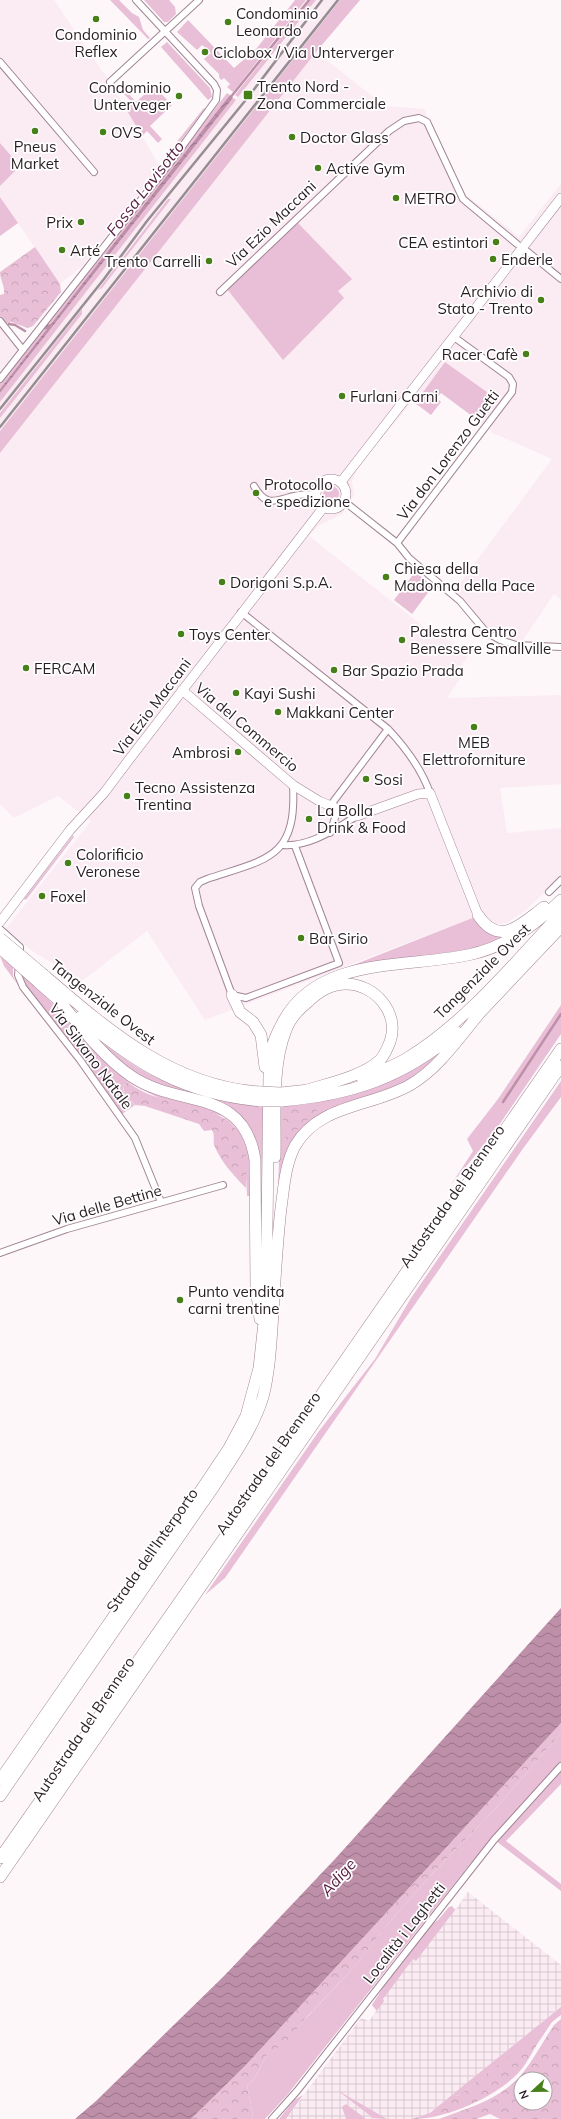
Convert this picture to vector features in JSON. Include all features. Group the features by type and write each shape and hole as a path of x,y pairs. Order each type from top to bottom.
{"highway":[{"path":"478,915 489,928 501,932 508,932 516,928 546,906 561,892"},
{"path":"262,1341 266,1276 269,1075 272,1047 277,1031 288,1012 299,999 322,982 343,974 469,955 490,948 529,929 561,900"},
{"name":"Tangenziale Ovest","path":"281,1097 361,1079 409,1057 438,1037 468,1010 561,913"},
{"name":"Tangenziale Ovest","path":"1,933 58,999 112,1044 145,1066 169,1078 223,1096 281,1097 341,1093 395,1075 447,1042 479,1014 561,927"},
{"name":"Tangenziale Ovest","path":"0,948 118,1037 156,1061 195,1078 261,1096"},
{"path":"274,1300 273,1222 276,1088 279,1051 286,1029 306,1004 319,993 330,987 346,984 356,985 376,994 385,1004 392,1022 391,1038 387,1049 380,1060 358,1073 301,1092"},
{"path":"232,995 240,1012 253,1022 260,1035 264,1066 269,1075"},
{"path":"58,999 98,1046 116,1064 143,1083 168,1093 220,1107 240,1122 246,1130 251,1140 255,1160 256,1287 262,1341"},
{"path":"274,1300 285,1174 296,1145 317,1122 331,1114 384,1097 417,1080 446,1054 479,1014"},
{"name":"Autostrada del Brennero","path":"0,1858 274,1468 323,1392 561,1049"},
{"name":"Autostrada del Brennero","path":"0,1877 561,1066"},
{"name":"Strada dell'Interporto","path":"0,1796 215,1485 242,1442 263,1397 270,1356 274,1300"},
{"name":"Strada dell'Interporto","path":"0,1780 229,1448 246,1416 254,1391 262,1341"}],"street":[{"path":"0,379 173,159 216,100 217,90 214,84 136,0"},
{"path":"110,82 199,0"},
{"path":"0,62 94,172"},
{"name":"Via Ezio Maccani","path":"220,292 389,132 404,121 419,118 427,122 463,199 561,279"},
{"path":"341,482 454,337 520,246 561,198"},
{"path":"0,321 23,350"},
{"name":"Via don Lorenzo Guetti","path":"397,543 512,392 512,384 509,378 454,337"},
{"path":"334,479 341,482 346,492 345,502 334,509 323,508 318,502 316,494 318,486 325,480 334,479"},
{"path":"254,486 264,499 271,501 280,501 295,495 316,494"},
{"path":"345,502 397,543 409,558 460,601 486,632 500,640 516,645 561,647"},
{"name":"Via Ezio Maccani","path":"0,922 70,830 104,793 241,612 323,508"},
{"path":"241,612 388,729 404,745 416,764 430,793 478,915"},
{"name":"Via del Commercio","path":"182,690 293,785 319,801 358,816"},
{"path":"330,833 334,808 341,789 388,729"},
{"name":"Via del Commercio","path":"283,845 288,836 291,822 294,803 293,785"},
{"path":"294,846 339,963 246,998 232,995 199,906 195,888 200,882 273,855 283,845 294,846 330,833 358,816 418,794 430,793"},
{"path":"549,892 561,880"},
{"name":"Via Silvano Natale","path":"1,933 21,949 17,971 19,981 80,1060 136,1138 161,1202"},
{"name":"Via delle Bettine","path":"0,1254 67,1229 223,1185"},
{"name":"Località i Laghetti","path":"272,2119 302,2085 494,1840 561,1766"}],"shaded area":[{"path":"0,0 54,0 115,90 160,167 83,265 60,284 0,197 0,186 20,166 0,143"},
{"path":"316,0 340,0 0,431 0,402 267,59 270,59"},
{"path":"316,52 385,106 424,109 466,195 519,237 561,184 561,600 554,594 521,643 501,638 485,627 455,590 552,459 493,433 480,422 497,400 445,362 415,403 413,401 358,466 352,481 354,495 342,514 318,526 309,536 433,634 436,631 468,656 456,673 461,677 447,698 561,695 561,784 500,788 507,833 561,828 561,877 525,911 507,923 496,924 483,914 205,1020 147,931 82,981 34,952 5,930 91,821 58,796 14,818 0,804 0,453"},
{"path":"0,323 19,347 0,371"},
{"path":"468,1892 561,1965 561,2007 430,2113 412,2119 286,2119 361,2018 369,2021 376,2011 372,2005 449,1907 456,1909"}],"green space":[{"path":"110,0 119,0 132,13 139,17 143,30 150,38 148,39"},
{"path":"144,0 169,0 175,7 176,14 168,22 164,22"},
{"path":"295,0 306,0 233,92 227,87 230,84 224,78 221,80 219,74 204,59 211,53 202,45 197,50 177,32 188,20 234,68 256,49"},
{"path":"310,0 316,0 238,97 235,95"},
{"path":"340,0 360,0 316,52 0,453 0,431"},
{"path":"167,42 210,88 212,97 208,100 161,47"},
{"path":"154,86 172,105 150,126 162,139 158,143 147,131 142,136 126,109 133,103 122,92 124,89 136,102"},
{"path":"227,93 230,95 216,115 51,324 46,325"},
{"path":"233,98 236,100 0,402 0,393"},
{"path":"204,108 205,109 173,151 171,149"},
{"path":"0,143 20,166 0,186"},
{"path":"0,197 18,223 0,236"},
{"path":"168,199 171,199 102,288 98,290"},
{"path":"298,223 352,279 338,291 344,298 283,360 227,289"},
{"path":"35,247 60,284 61,292 33,326 28,328 11,322 6,324 0,316 0,295 4,294 4,291 0,272"},
{"path":"82,309 82,314 0,418 0,413"},
{"path":"48,328 0,389 0,383 41,330"},
{"path":"445,362 498,400 480,422 441,393 437,398 441,402 431,415 415,403"},
{"path":"328,486 334,486 339,491 337,500 334,502 328,502 323,497 323,491"},
{"path":"415,572 433,586 412,614 394,600"},
{"path":"73,835 74,837 26,900 24,899"},
{"path":"475,917 484,929 529,924 483,947 344,969 328,975"},
{"path":"0,956 13,967 13,976 21,989 4,966"},
{"path":"21,974 36,986 114,1067 219,1111 239,1127 249,1152 251,1196 247,1196 243,1142 234,1126 222,1116 159,1098 127,1082 123,1086 125,1095 135,1105 122,1114 61,1031 33,1000"},
{"path":"561,1005 561,1034 495,1131 451,1185 473,1151 467,1139 498,1099"},
{"path":"457,1038 429,1066 404,1084 316,1117 278,1188 281,1106 301,1105 339,1098"},
{"path":"103,1042 120,1056 139,1068 159,1079 179,1087 200,1093 263,1105 260,1247 248,1127 132,1072 110,1053"},
{"path":"561,1081 561,1097 522,1150 225,1578 205,1595 319,1431 375,1359 411,1298"},
{"path":"127,1082 151,1095 208,1111 229,1122 237,1131 245,1148 246,1188 232,1174 220,1157 214,1145 212,1130 204,1131 199,1124 145,1106 135,1105 125,1095 123,1086"},
{"path":"316,1108 317,1110 286,1141 282,1110"},
{"path":"561,1723 561,1733 498,1806 431,1875 386,1926 357,1964 304,2020 286,2042 267,2055 253,2081 247,2085 253,2116 251,2119 191,2119 244,2067"},
{"path":"561,1733 561,1762 469,1865 288,2094 265,2119 251,2119 253,2116 247,2085 253,2081 267,2055 295,2030 356,1965 386,1926 431,1875 498,1806"},
{"path":"561,1770 561,1784 506,1841 561,1884 561,1891 496,1841"},
{"path":"452,1906 455,1910 416,1961 413,1959 383,1999 384,2001 377,2011 372,2005 384,1986 433,1923 438,1920 449,1907"},
{"path":"561,2007 561,2015 552,2022 540,2040 496,2067 458,2096 453,2094"},
{"path":"561,2019 561,2119 500,2119 490,2114 476,2119 439,2119 484,2102 513,2084 513,2111 553,2111 553,2071 524,2071 554,2025"},
{"path":"535,2036 538,2036 540,2040 526,2064 520,2071 513,2071 513,2078 510,2081 485,2098 455,2111 425,2118 412,2119 430,2113 453,2094 458,2096"},
{"path":"337,2090 387,2119 373,2118"},
{"path":"303,2095 286,2119 279,2119 294,2100"},
{"path":"346,2104 366,2119 346,2119 342,2107"}],"water":[{"path":"230,95 233,98 0,393 0,389 47,329 41,330 46,325 51,324"},
{"name":"Adige","path":"561,1608 561,1723 244,2067 191,2119 75,2119 96,2101 225,1975 335,1859"}],"waterway":[{"name":"Fossa Lavisotto","path":"230,98 309,0"},
{"path":"9,324 15,325 25,331"},
{"path":"503,1102 561,1014"}],"railway":[{"path":"0,409 104,279 147,221 249,96 322,0"},
{"path":"0,427 338,0"}],"place":[{"name":"Condominio Reflex","path":"96,19"},
{"name":"Condominio Leonardo","path":"228,22"},
{"name":"Ciclobox / Via Unterverger","path":"205,52"},
{"name":"Trento Nord - Zona Commerciale","path":"248,95"},
{"name":"Condominio Unterveger","path":"179,96"},
{"name":"Pneus Market","path":"35,131"},
{"name":"OVS","path":"103,132"},
{"name":"Doctor Glass","path":"292,137"},
{"name":"Active Gym","path":"318,168"},
{"name":"METRO","path":"396,198"},
{"name":"Prix","path":"81,222"},
{"name":"CEA estintori","path":"496,242"},
{"name":"Arté","path":"62,250"},
{"name":"Enderle","path":"493,259"},
{"name":"Trento Carrelli","path":"209,261"},
{"name":"Archivio di Stato - Trento","path":"541,300"},
{"name":"Racer Cafè","path":"526,354"},
{"name":"Furlani Carni","path":"342,396"},
{"name":"Protocollo e spedizione","path":"256,493"},
{"name":"Chiesa della Madonna della Pace","path":"386,577"},
{"name":"Dorigoni S.p.A.","path":"222,582"},
{"name":"Toys Center","path":"181,634"},
{"name":"Palestra Centro Benessere Smallville","path":"402,640"},
{"name":"FERCAM","path":"26,668"},
{"name":"Bar Spazio Prada","path":"334,670"},
{"name":"Kayi Sushi","path":"236,693"},
{"name":"Makkani Center","path":"278,712"},
{"name":"MEB Elettroforniture","path":"474,727"},
{"name":"Ambrosi","path":"238,752"},
{"name":"Sosi","path":"366,779"},
{"name":"Tecno Assistenza Trentina","path":"127,796"},
{"name":"La Bolla Drink & Food","path":"309,819"},
{"name":"Colorificio Veronese","path":"68,863"},
{"name":"Foxel","path":"42,896"},
{"name":"Bar Sirio","path":"301,938"},
{"name":"Punto vendita carni trentine","path":"180,1300"}]}
